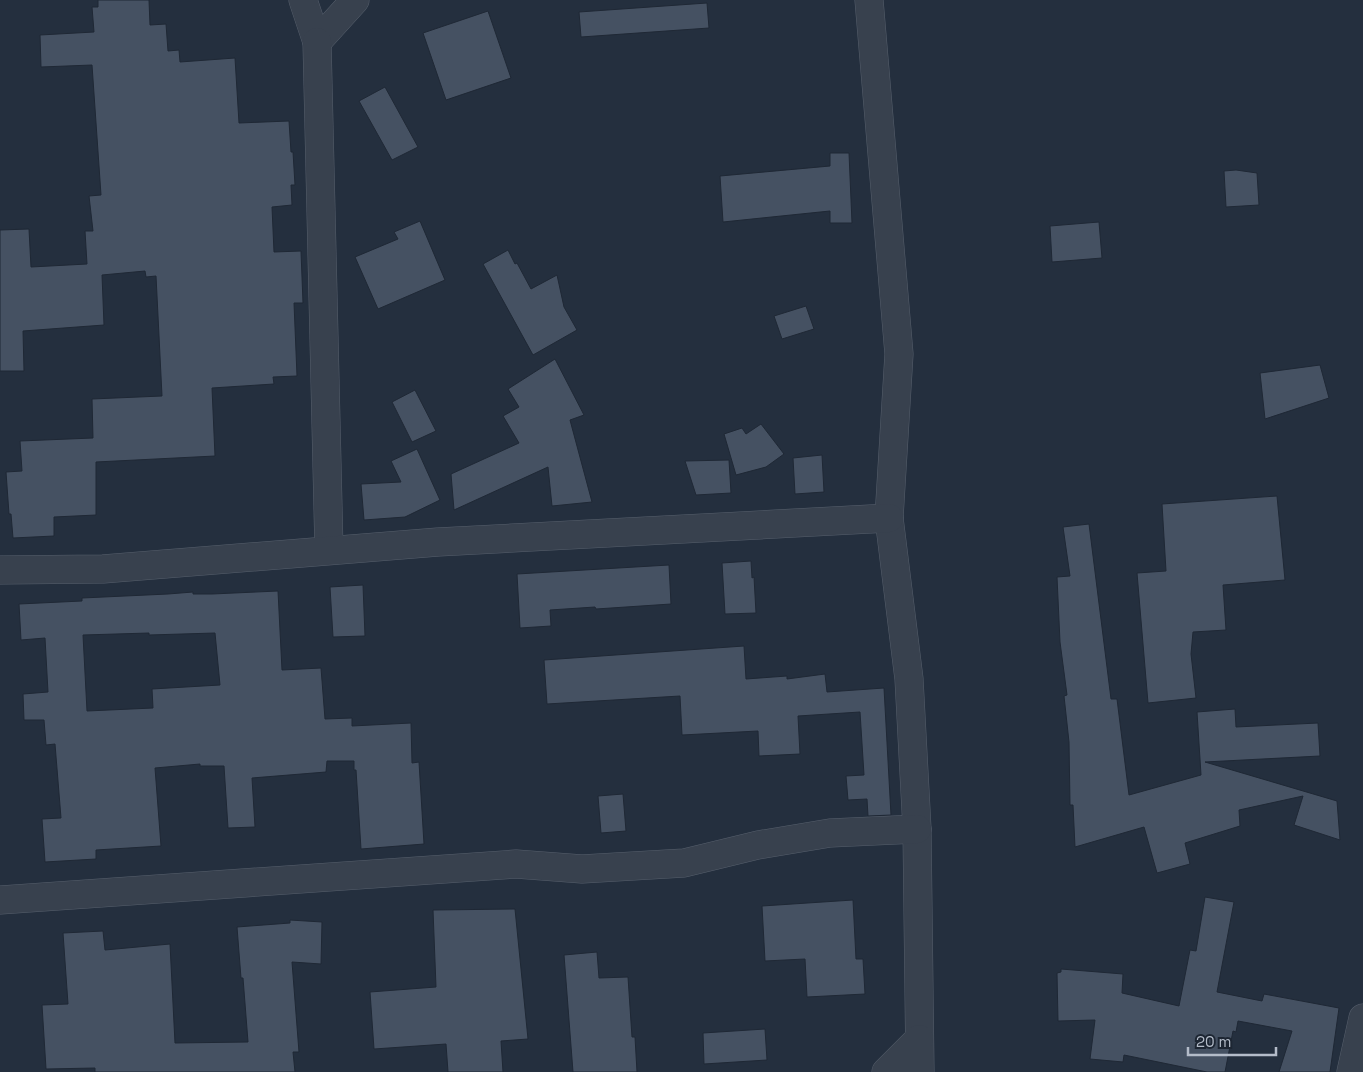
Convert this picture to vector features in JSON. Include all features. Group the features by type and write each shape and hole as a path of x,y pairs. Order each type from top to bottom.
{"street":[{"path":"303,0 316,42 329,550"},
{"path":"316,42 355,0"},
{"path":"869,0 899,354 888,518 909,679 917,829 920,1072"},
{"path":"0,570 103,569 329,550 694,527 888,518"},
{"path":"0,900 516,864 582,869 684,863 758,845 830,833 917,829"},
{"path":"1351,1072 1363,1018"},
{"path":"886,1072 919,1039"}],"building":[{"path":"98,0 149,0 150,25 166,24 168,51 179,50 180,62 235,58 239,123 289,121 295,185 291,185 292,205 272,207 274,252 301,251 303,303 294,303 297,376 273,377 274,384 212,388 215,456 96,462 96,515 54,517 54,536 13,538 6,472 22,471 20,441 93,438 92,399 162,396 156,276 146,277 145,271 102,275 104,325 23,331 24,371 0,371 0,230 29,229 31,267 87,264 85,231 93,231 89,196 101,195 92,65 41,67 40,35 94,32 92,7 98,7"},
{"path":"707,3 709,28 581,37 579,12"},
{"path":"488,11 511,78 446,100 423,33"},
{"path":"385,87 418,147 392,160 359,101"},
{"path":"830,153 849,153 852,223 830,223 830,211 723,222 720,176 830,166"},
{"path":"1236,170 1257,173 1259,205 1226,207 1224,171"},
{"path":"420,221 445,280 378,309 355,257 398,239 394,232"},
{"path":"1099,222 1102,258 1052,262 1050,226"},
{"path":"508,250 531,289 557,275 564,307 577,330 533,355 483,264"},
{"path":"806,306 814,329 782,339 774,316"},
{"path":"555,359 584,415 570,420 592,502 552,506 548,467 454,510 451,474 519,443 503,416 519,407 508,389"},
{"path":"1320,365 1329,398 1265,419 1260,373"},
{"path":"415,390 436,431 412,442 392,402"},
{"path":"761,424 784,454 766,467 736,475 724,434 742,428 746,434"},
{"path":"417,449 440,500 405,517 364,520 361,484 401,482 391,461"},
{"path":"822,455 824,492 795,494 793,458"},
{"path":"729,460 731,493 696,495 685,461"},
{"path":"1277,496 1285,580 1223,585 1226,630 1193,632 1191,654 1196,698 1148,703 1137,573 1166,571 1162,504"},
{"path":"1089,524 1111,699 1117,699 1129,795 1201,775 1197,712 1235,709 1236,727 1318,723 1320,756 1205,762 1337,801 1340,840 1294,825 1303,796 1239,810 1240,826 1185,843 1190,864 1157,873 1144,827 1075,847 1073,805 1070,805 1069,742 1064,696 1067,695 1060,642 1057,577 1070,576 1063,527"},
{"path":"751,561 756,613 725,614 722,563"},
{"path":"669,565 671,604 550,610 551,626 520,628 517,574"},
{"path":"363,585 365,636 333,637 330,587"},
{"path":"278,591 282,670 321,668 325,719 352,718 352,726 411,723 412,763 419,762 424,844 361,849 354,761 327,761 326,772 252,778 255,827 228,828 224,766 200,766 200,764 155,768 161,846 96,850 96,859 45,862 42,819 61,818 55,744 46,745 44,720 24,720 23,694 48,692 45,638 21,640 19,604 82,601 82,598 193,592 193,594","holes":["149,633 149,635 215,633 220,685 152,689 153,708 87,711 83,635"]},
{"path":"744,646 746,679 787,676 787,679 825,674 827,692 884,688 891,815 868,816 867,799 848,800 846,776 864,775 860,712 798,716 800,754 759,756 758,731 682,735 680,696 547,704 544,660"},
{"path":"623,794 626,831 601,833 598,796"},
{"path":"1205,897 1234,902 1217,992 1262,1001 1264,994 1339,1008 1330,1072 1279,1072 1292,1031 1238,1021 1236,1032 1233,1031 1225,1072 1207,1072 1124,1055 1123,1062 1090,1059 1095,1020 1058,1021 1057,973 1061,972 1061,969 1123,974 1122,993 1179,1006 1190,950 1196,951"},
{"path":"853,900 856,959 863,959 865,994 807,997 805,959 765,961 762,906"},
{"path":"515,909 528,1039 501,1041 503,1072 448,1072 446,1044 374,1049 370,992 436,987 433,910"},
{"path":"290,920 322,922 321,964 292,962 299,1052 293,1052 295,1072 95,1072 95,1068 46,1069 42,1005 68,1004 63,933 103,931 105,950 170,944 175,1043 248,1042 237,927 290,923"},
{"path":"597,952 599,978 628,977 632,1037 635,1037 637,1072 573,1072 564,955"},
{"path":"765,1029 767,1060 704,1064 703,1033"}]}
